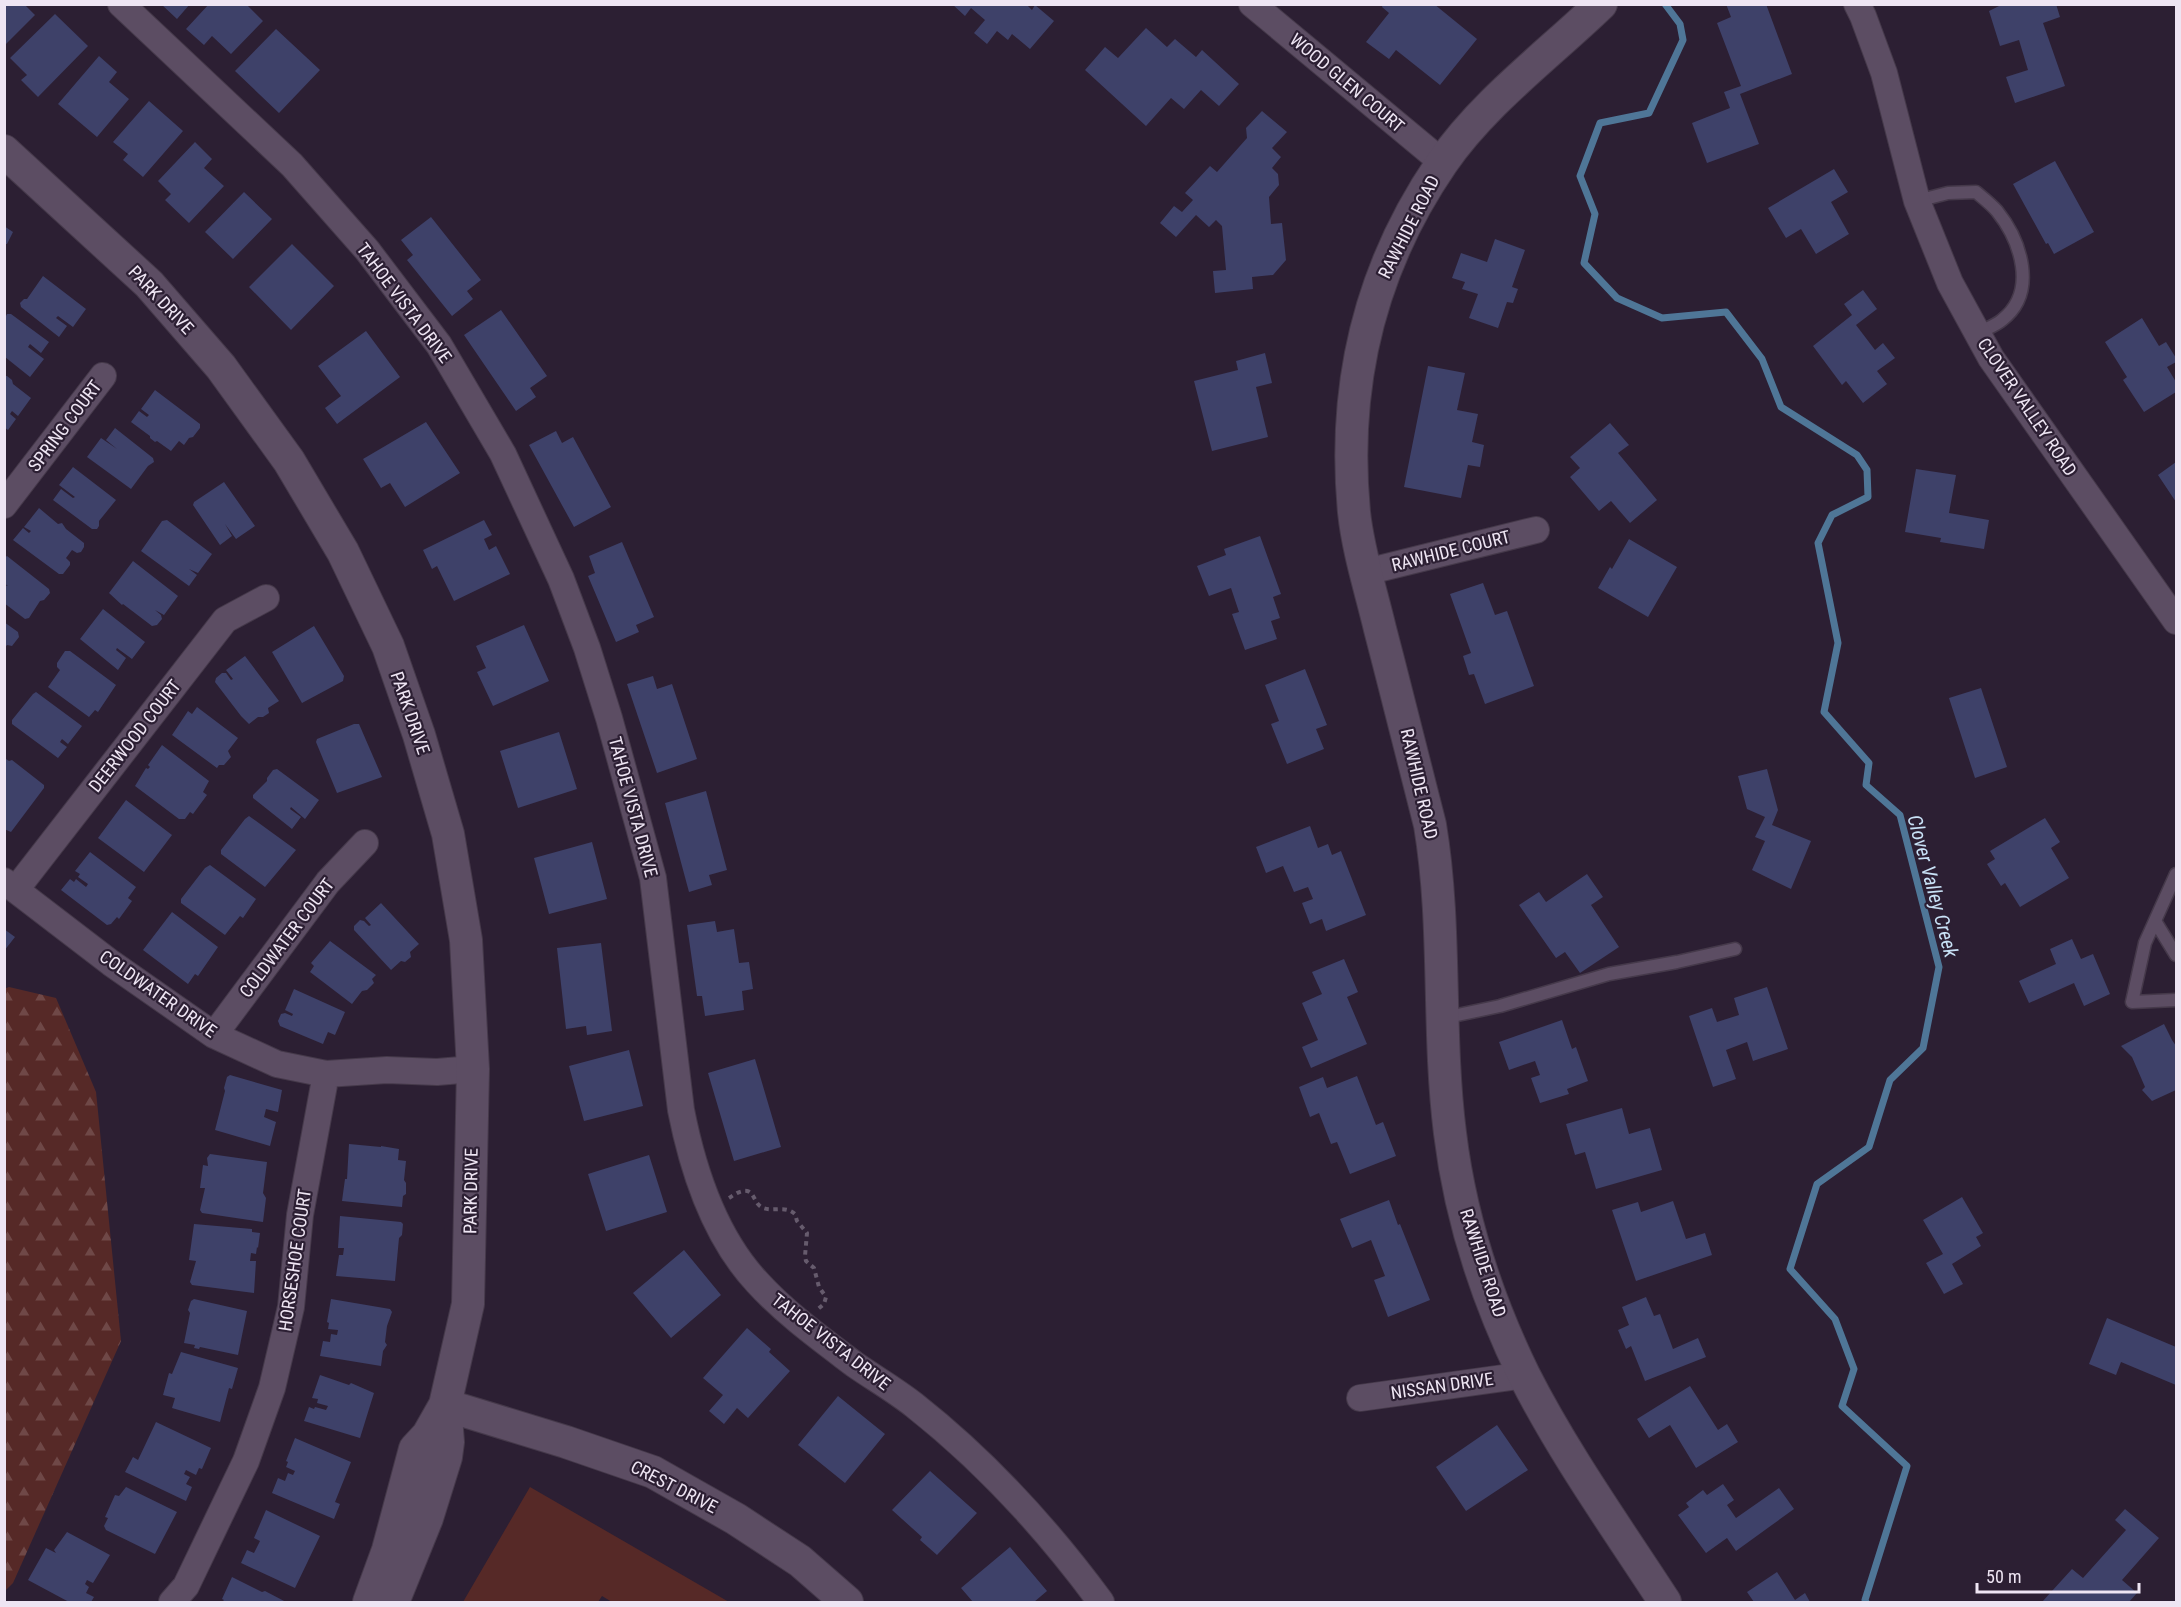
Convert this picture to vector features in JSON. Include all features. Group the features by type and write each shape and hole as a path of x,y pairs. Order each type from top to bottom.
{"street":[{"name":"TAHOE VISTA DRIVE","path":"121,4 292,165 367,250 439,345 503,454 561,579 587,648 647,855 653,878 681,1110 688,1145 698,1177 722,1232 756,1282 801,1324 913,1404 964,1448 1017,1501 1071,1562 1101,1602"},
{"name":"WOOD GLEN COURT","path":"1252,4 1442,162"},
{"name":"RAWHIDE ROAD","path":"1601,4 1484,112 1442,162 1407,222 1388,261 1373,301 1362,344 1355,385 1351,453 1354,514 1366,572 1430,825 1437,865 1445,1084 1450,1135 1459,1183 1485,1281 1525,1375 1561,1441 1665,1602"},
{"name":"CLOVER VALLEY ROAD","path":"1857,4 1884,73 1917,201 1950,283 1991,358 2176,621"},
{"name":"PARK DRIVE","path":"4,151 149,284 221,367 289,461 343,552 388,646 419,735 448,834 466,940 473,1069 468,1304 445,1405 428,1435 416,1449 388,1550 369,1602"},
{"name":"SPRING COURT","path":"4,505 103,376"},
{"name":"RAWHIDE COURT","path":"1366,572 1536,530"},
{"name":"DEERWOOD COURT","path":"11,884 225,620 266,598"},
{"name":"COLDWATER COURT","path":"214,1035 328,882 365,843"},
{"name":"COLDWATER DRIVE","path":"11,884 111,963 214,1035 277,1064 326,1074 376,1070 437,1072 473,1069"},
{"name":"HORSESHOE COURT","path":"172,1602 186,1586 246,1461 272,1388 291,1307 300,1215 326,1074"},
{"name":"NISSAN DRIVE","path":"1360,1398 1525,1375"},
{"name":"PARK DRIVE","path":"393,1602 427,1518 446,1457 448,1442 445,1405"},
{"name":"CREST DRIVE","path":"445,1405 566,1442 653,1472 736,1519 800,1561 847,1602"}],"lane":[{"path":"1917,201 1948,193 1976,192 1997,211 2015,240 2024,274 2021,292 2014,307 2002,320 1977,334"},
{"path":"2176,874 2145,943 2132,1002 2176,1000"},
{"path":"2155,921 2176,955"},
{"path":"1442,1018 1500,1006 1609,974 1735,949"}],"path":[{"path":"711,1208 741,1191 748,1191 752,1193 760,1206 781,1208 795,1214 797,1221 807,1233 806,1261 814,1268 819,1287 826,1297 824,1304 801,1324"}],"green space":[{"path":"9,987 56,998 96,1092 121,1341 13,1583 5,1591 4,989"},
{"path":"530,1487 729,1602 612,1602 602,1596 598,1602 463,1602"}],"building":[{"path":"4,4 24,4 35,15 4,46"},
{"path":"161,4 190,4 177,19"},
{"path":"209,4 246,4 263,21 231,54 212,36 204,45 186,29"},
{"path":"952,4 1026,4 1032,10 1035,5 1054,21 1030,49 1012,34 1008,40 997,31 987,44 974,33 985,20 971,8 965,16"},
{"path":"1383,4 1434,4 1477,39 1440,85 1396,50 1389,59 1366,42 1389,13 1382,7"},
{"path":"1726,4 1766,4 1792,74 1740,94 1759,144 1707,163 1692,123 1730,108 1724,92 1741,86 1717,23 1731,17"},
{"path":"2003,4 2056,4 2060,17 2043,23 2065,86 2015,103 2006,77 2028,70 2019,40 2000,46 1989,11"},
{"path":"55,14 88,46 38,97 21,80 27,75 10,58"},
{"path":"1146,28 1167,47 1175,39 1196,57 1202,50 1239,84 1219,106 1201,90 1184,109 1171,98 1146,126 1085,70 1105,47 1118,58"},
{"path":"276,29 320,70 279,113 235,71"},
{"path":"99,56 117,72 109,82 129,99 97,137 58,104"},
{"path":"149,101 183,131 143,177 123,160 128,154 113,142"},
{"path":"1262,111 1287,132 1272,148 1281,157 1272,168 1278,174 1279,185 1269,197 1271,224 1282,223 1286,260 1273,275 1252,277 1253,289 1215,293 1213,271 1226,270 1222,226 1216,220 1209,227 1196,215 1176,237 1160,223 1174,206 1182,212 1193,200 1185,193 1210,166 1217,172 1247,138 1246,128"},
{"path":"195,142 212,159 204,168 224,186 189,223 165,200 171,194 158,181"},
{"path":"2055,161 2094,232 2054,254 2048,243 2046,244 2013,184"},
{"path":"1834,169 1848,192 1831,202 1849,234 1816,254 1801,229 1786,238 1768,208"},
{"path":"244,192 272,219 233,259 205,232"},
{"path":"431,217 481,280 467,291 473,299 452,316 407,260 413,255 401,240"},
{"path":"4,226 13,232 7,244 4,244"},
{"path":"1495,239 1525,250 1512,287 1518,289 1513,303 1507,302 1498,328 1469,318 1478,294 1462,289 1465,282 1452,278 1461,253 1487,262"},
{"path":"292,244 334,286 291,330 249,287"},
{"path":"43,276 86,309 73,327 58,316 56,318 67,326 59,337 21,307 20,303 27,299"},
{"path":"1863,290 1877,309 1856,325 1875,350 1883,343 1895,358 1877,371 1887,384 1863,403 1846,381 1842,385 1813,346 1852,315 1844,304"},
{"path":"501,310 547,376 530,388 536,397 516,411 464,335"},
{"path":"7,314 11,314 49,342 41,353 30,344 28,347 44,359 30,377 5,357 5,318"},
{"path":"2142,318 2159,346 2166,342 2176,358 2176,362 2167,367 2176,382 2176,392 2144,412 2123,380 2127,377 2105,342"},
{"path":"366,331 400,377 337,424 325,408 341,396 318,366"},
{"path":"1265,353 1272,383 1256,387 1268,437 1212,451 1194,381 1238,370 1236,361"},
{"path":"1428,366 1465,373 1457,410 1478,414 1472,442 1484,445 1480,467 1468,465 1461,498 1404,487"},
{"path":"4,376 12,380 13,384 31,398 18,416 12,411 10,414 16,419 8,430 4,427"},
{"path":"155,390 200,424 200,428 193,437 189,438 184,445 179,441 171,451 157,441 155,442 131,422 139,411 147,417 149,415 141,409"},
{"path":"426,422 460,473 405,507 390,483 381,488 363,459"},
{"path":"1610,423 1629,445 1618,453 1657,500 1630,523 1611,501 1599,511 1570,477 1580,468 1570,457"},
{"path":"115,428 153,458 154,462 148,466 131,489 87,457 101,438 117,449 106,440"},
{"path":"556,431 562,443 573,437 611,507 574,527 529,445"},
{"path":"2176,462 2176,502 2158,475"},
{"path":"73,467 116,500 99,521 97,529 92,529 53,500 61,489 73,498 75,497 59,485"},
{"path":"1916,469 1956,475 1949,513 1989,520 1984,549 1940,542 1941,538 1905,532"},
{"path":"224,482 255,526 236,539 225,524 232,536 220,545 193,505 194,502"},
{"path":"39,508 58,524 62,523 84,543 81,552 77,553 72,550 66,558 70,565 63,574 59,574 13,540 23,528 29,533 31,531 24,527"},
{"path":"167,520 212,554 198,573 189,569 197,575 189,586 141,551 162,521"},
{"path":"484,520 492,535 484,539 489,550 496,546 510,574 454,601 437,566 432,569 423,550"},
{"path":"1260,536 1281,594 1273,597 1280,618 1271,621 1277,639 1245,650 1232,614 1239,612 1231,588 1209,596 1197,566 1226,555 1224,549"},
{"path":"1629,539 1677,567 1648,617 1598,588"},
{"path":"622,542 654,617 636,625 639,632 616,642 588,576 595,573 589,556"},
{"path":"7,556 49,589 50,593 40,601 29,618 25,619 4,603 4,585 8,586 4,583 4,558"},
{"path":"133,561 178,596 164,615 155,610 162,619 157,625 152,626 109,593"},
{"path":"1483,583 1495,615 1507,611 1534,686 1485,704 1474,674 1469,675 1463,656 1471,653 1450,594"},
{"path":"103,609 145,642 132,659 117,648 116,650 126,658 118,670 80,639"},
{"path":"4,622 18,632 19,637 12,646 7,645 4,649"},
{"path":"524,625 549,681 493,706 477,672 486,668 476,646"},
{"path":"314,626 344,676 343,681 302,703 272,652"},
{"path":"65,651 70,651 116,685 98,712 95,710 89,717 48,687 60,670 57,663"},
{"path":"245,656 279,701 268,708 269,713 249,724 215,682 222,673 226,673 231,680 233,679 226,670"},
{"path":"1305,669 1327,725 1316,729 1324,749 1287,764 1271,724 1279,721 1265,685"},
{"path":"653,676 657,689 672,684 697,759 657,773 627,684"},
{"path":"1981,688 2007,767 1975,778 1949,698"},
{"path":"36,692 82,726 68,744 62,739 60,742 67,747 58,758 12,724 12,720"},
{"path":"197,707 238,738 228,751 231,757 224,765 219,765 217,768 172,735 188,711 192,714"},
{"path":"359,724 382,777 337,793 316,742 317,739"},
{"path":"559,732 577,789 518,808 500,751"},
{"path":"162,745 209,781 203,792 207,795 193,814 190,812 185,819 179,819 135,786 146,768 150,767 148,765"},
{"path":"6,759 12,760 44,785 11,832 4,829"},
{"path":"277,769 319,800 305,819 291,807 290,809 301,817 292,829 253,798 273,770"},
{"path":"1767,769 1778,810 1772,825 1811,841 1791,889 1752,870 1765,841 1755,837 1765,817 1747,809 1738,776"},
{"path":"706,791 727,870 709,875 712,885 689,892 665,803"},
{"path":"126,800 172,835 144,872 98,838"},
{"path":"249,816 296,850 265,887 221,854 221,850"},
{"path":"2045,818 2060,842 2051,848 2069,878 2020,907 2005,883 2001,886 1987,864 1995,859 1990,851"},
{"path":"1310,826 1318,848 1328,844 1332,855 1341,851 1366,915 1326,931 1322,919 1310,924 1302,903 1313,899 1308,887 1294,892 1283,866 1266,873 1256,847"},
{"path":"592,842 607,899 549,914 534,858"},
{"path":"90,852 136,887 128,898 132,901 119,919 117,917 111,924 107,925 61,890 70,879 74,882 76,879 86,887 88,884 78,877 80,874 75,871"},
{"path":"210,865 256,899 243,918 240,916 225,935 181,903 181,899 205,868"},
{"path":"1587,874 1603,897 1591,905 1619,947 1580,973 1565,952 1556,958 1519,905 1539,892 1546,902"},
{"path":"381,903 419,944 410,952 411,957 405,962 401,961 391,970 354,930 354,926 360,920 371,925 365,918"},
{"path":"172,912 218,947 198,976 195,974 188,984 143,950"},
{"path":"715,921 717,932 734,929 739,963 749,962 753,989 742,991 744,1010 705,1016 702,996 697,996 687,925"},
{"path":"4,929 15,937 4,951"},
{"path":"2072,939 2081,959 2093,954 2110,994 2084,1006 2074,983 2029,1003 2019,981 2056,964 2050,949"},
{"path":"330,941 376,975 372,979 374,983 367,990 362,991 352,1004 310,972 314,966 311,963"},
{"path":"601,943 612,1031 587,1035 586,1026 566,1029 557,948"},
{"path":"1344,959 1358,992 1347,997 1367,1044 1311,1068 1302,1047 1318,1040 1302,1003 1322,994 1312,972"},
{"path":"1767,987 1788,1049 1753,1061 1747,1042 1726,1050 1736,1079 1713,1087 1689,1016 1712,1008 1717,1022 1739,1015 1734,998"},
{"path":"294,989 345,1012 335,1035 328,1032 323,1044 280,1026 278,1021 281,1014 292,1016 293,1014 285,1010"},
{"path":"1562,1020 1572,1049 1576,1047 1588,1081 1567,1089 1569,1094 1540,1103 1531,1078 1540,1075 1535,1061 1509,1070 1499,1042"},
{"path":"2164,1024 2176,1046 2176,1090 2152,1101 2142,1090 2145,1087 2132,1057 2121,1046"},
{"path":"629,1050 643,1106 584,1121 569,1066"},
{"path":"755,1059 781,1147 734,1161 708,1073"},
{"path":"230,1075 282,1090 278,1112 266,1109 264,1117 276,1122 270,1146 215,1130 227,1077"},
{"path":"1357,1076 1376,1125 1383,1122 1396,1156 1350,1174 1337,1142 1331,1144 1319,1113 1310,1117 1299,1087 1323,1077 1327,1088"},
{"path":"1622,1108 1629,1134 1650,1128 1662,1170 1596,1189 1585,1152 1575,1155 1566,1124"},
{"path":"349,1144 399,1149 398,1160 406,1161 404,1180 406,1194 403,1196 402,1207 342,1201 345,1179 347,1179"},
{"path":"210,1154 267,1162 263,1193 266,1198 263,1222 202,1213 200,1210 205,1188 200,1188 203,1165 208,1166 207,1158"},
{"path":"649,1155 667,1212 606,1231 588,1174"},
{"path":"1962,1197 1983,1233 1976,1237 1981,1246 1952,1264 1963,1284 1944,1294 1926,1263 1943,1254 1923,1220"},
{"path":"1389,1200 1430,1300 1388,1317 1374,1280 1385,1276 1371,1240 1352,1248 1340,1219"},
{"path":"1673,1201 1686,1239 1705,1233 1712,1255 1636,1281 1612,1210 1638,1202 1641,1212"},
{"path":"340,1216 403,1224 402,1235 399,1238 395,1281 336,1276 339,1255 343,1255 344,1248 338,1248"},
{"path":"194,1224 252,1229 252,1232 260,1233 256,1254 251,1253 250,1261 256,1261 254,1293 192,1285 190,1282 196,1261 189,1260"},
{"path":"684,1250 721,1295 671,1338 633,1293"},
{"path":"1646,1297 1654,1316 1660,1314 1673,1349 1698,1338 1706,1357 1645,1381 1631,1346 1626,1349 1618,1330 1629,1325 1622,1307"},
{"path":"194,1299 247,1311 238,1355 200,1347 199,1349 194,1348 195,1345 184,1343 190,1313 188,1310"},
{"path":"331,1299 390,1309 392,1312 385,1342 387,1345 383,1351 381,1366 320,1356 323,1341 330,1342 331,1334 337,1335 338,1330 328,1329"},
{"path":"2107,1318 2176,1347 2176,1385 2121,1362 2116,1375 2089,1364"},
{"path":"747,1328 771,1349 769,1352 790,1371 748,1418 737,1408 724,1424 709,1411 723,1395 703,1378"},
{"path":"181,1352 238,1368 232,1389 229,1388 220,1422 172,1408 175,1398 163,1395 169,1373 172,1374"},
{"path":"320,1375 349,1385 351,1383 374,1393 360,1438 304,1421 309,1407 326,1410 328,1406 317,1403 318,1399 312,1398"},
{"path":"1690,1386 1718,1430 1727,1424 1738,1442 1696,1468 1670,1425 1649,1438 1637,1419"},
{"path":"838,1396 885,1434 845,1483 798,1445"},
{"path":"156,1422 211,1448 202,1469 199,1468 196,1475 186,1470 184,1474 190,1477 186,1484 192,1487 186,1501 125,1472 133,1457 138,1460"},
{"path":"1497,1425 1528,1470 1466,1511 1436,1467"},
{"path":"295,1438 351,1462 335,1502 340,1504 334,1519 272,1493 278,1478 285,1481 288,1473 293,1475 295,1471 286,1467 288,1462 286,1461"},
{"path":"930,1471 977,1513 937,1555 920,1540 922,1537 892,1510"},
{"path":"1723,1484 1734,1500 1727,1505 1736,1518 1779,1488 1794,1509 1736,1551 1727,1538 1706,1553 1678,1515 1689,1507 1686,1503 1703,1490 1707,1495"},
{"path":"126,1487 177,1512 155,1554 106,1530 104,1526 108,1518 105,1517 115,1495 119,1496"},
{"path":"2125,1509 2159,1538 2122,1580 2137,1593 2129,1602 2042,1602 2072,1569 2083,1578 2126,1530 2115,1520"},
{"path":"266,1510 320,1536 295,1588 241,1563 247,1550 254,1553 260,1541 254,1538"},
{"path":"67,1532 110,1555 93,1583 87,1580 85,1584 89,1587 86,1593 94,1597 91,1602 69,1602 28,1580 46,1548 56,1553 54,1550"},
{"path":"1010,1547 1047,1591 1034,1602 973,1602 961,1588"},
{"path":"1777,1572 1795,1600 1805,1593 1810,1602 1754,1602 1747,1592"},
{"path":"232,1577 262,1592 265,1591 286,1602 222,1602"}],"waterway":[{"name":"Clover Valley Creek","path":"1665,4 1680,24 1683,40 1649,113 1600,123 1580,176 1595,214 1584,263 1617,298 1662,318 1726,312 1762,359 1781,407 1857,455 1867,470 1868,497 1832,515 1818,543 1838,643 1824,712 1869,763 1866,785 1900,815 1939,967 1923,1048 1890,1080 1869,1147 1817,1184 1790,1269 1835,1319 1854,1369 1842,1406 1907,1466 1866,1602"}]}
